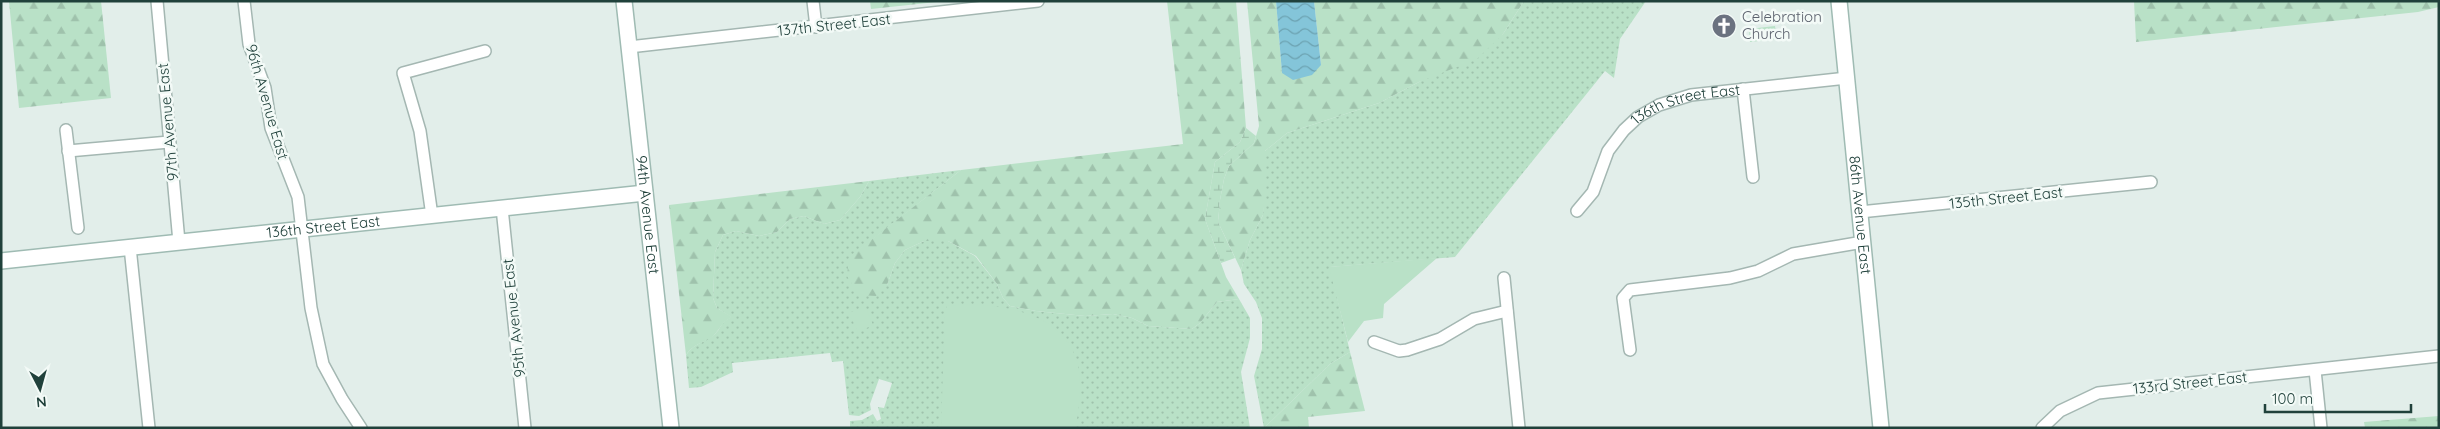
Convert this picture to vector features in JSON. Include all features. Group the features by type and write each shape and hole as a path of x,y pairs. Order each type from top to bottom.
{"street":[{"name":"97th Avenue East","path":"157,1 178,242"},
{"name":"96th Avenue East","path":"244,1 249,44 265,88 277,146 298,198 311,308 323,364 342,399 361,428"},
{"name":"94th Avenue East","path":"624,1 671,428"},
{"path":"813,1 816,27"},
{"name":"137th Street East","path":"629,47 1038,1"},
{"name":"86th Avenue East","path":"1839,1 1881,428"},
{"path":"432,216 420,131 403,73 485,51"},
{"name":"136th Street East","path":"1577,212 1593,192 1608,151 1624,130 1638,117 1658,105 1679,97 1847,78"},
{"path":"1743,89 1753,177"},
{"path":"66,130 78,228"},
{"path":"68,152 170,142"},
{"name":"135th Street East","path":"1860,212 2151,182"},
{"name":"136th Street East","path":"1,260 645,193"},
{"name":"95th Avenue East","path":"502,208 525,428"},
{"path":"1630,350 1623,298 1630,290 1730,278 1758,271 1793,254 1863,242"},
{"path":"130,247 149,428"},
{"path":"1504,278 1519,428"},
{"path":"1374,342 1399,351 1408,350 1440,339 1474,320 1507,311"},
{"name":"133rd Street East","path":"2042,428 2060,411 2098,393 2439,356"},
{"path":"2315,370 2321,428"}],"green space":[{"path":"9,1 101,1 111,98 19,108"},
{"path":"870,1 946,1 871,9"},
{"path":"1167,1 1236,1 1246,128 1240,142 1215,162 1205,219 1226,277 1239,299 1217,302 1200,323 1192,329 1148,326 1132,318 1113,314 1085,316 1036,311 1010,306 1003,298 997,284 976,256 948,241 924,241 905,250 895,263 887,285 876,296 859,295 847,276 849,257 961,170 1183,144"},
{"path":"1247,1 1276,1 1282,73 1321,65 1314,1 1524,1 1503,34 1477,59 1419,82 1379,103 1287,133 1265,151 1266,190 1263,215 1250,240 1241,270 1218,222 1224,179 1229,166 1254,143 1259,126"},
{"path":"1524,1 1646,1 1620,39 1614,78 1605,71 1455,257 1330,267 1350,352 1330,364 1264,428 1254,376 1262,349 1262,318 1256,302 1244,284 1241,270 1250,240 1263,215 1265,151 1287,133 1379,103 1503,34"},
{"path":"2134,1 2439,1 2439,7 2418,12 2136,42"},
{"path":"1775,26 1777,39 1750,42 1749,29"},
{"path":"1246,128 1256,136 1254,143 1229,166 1224,179 1218,222 1235,258 1221,263 1205,219 1215,162 1240,142"},
{"path":"961,170 850,257 887,285 895,263 905,250 924,241 948,241 975,256 997,284 1003,298 1010,306 1036,311 1085,316 1113,314 1132,318 1148,326 1192,329 1200,323 1217,302 1239,299 1250,318 1250,338 1241,372 1250,428 850,428 850,421 862,420 873,414 877,421 881,419 878,407 884,408 892,383 879,379 870,404 871,410 859,416 849,415 843,361 832,362 830,353 732,363 733,372 701,387 689,388 686,355 696,345 715,334 722,324 731,317 717,308 713,298 715,252 723,235 736,231 759,236 777,232 790,219 804,216 824,224 840,220 860,197 869,181"},
{"path":"869,181 860,197 840,220 824,224 804,216 790,219 777,232 759,236 736,231 723,235 715,252 713,298 717,308 732,317 723,323 712,337 693,347 686,355 669,205"},
{"path":"1437,258 1384,304 1383,318 1364,321 1348,342 1329,267"},
{"path":"966,304 987,305 1027,314 1045,322 1060,333 1071,348 1078,367 1080,390 1078,414 1074,428 941,427 945,311 947,306"},
{"path":"865,306 873,325 858,332 849,313"},
{"path":"1350,352 1365,411 1308,417 1309,428 1264,428 1330,364"},
{"path":"2439,416 2439,428 2365,428 2364,422"}],"water":[{"path":"1276,1 1314,1 1321,65 1312,75 1293,80 1282,73"}],"place":[{"name":"Celebration Church","path":"1724,26"}]}
